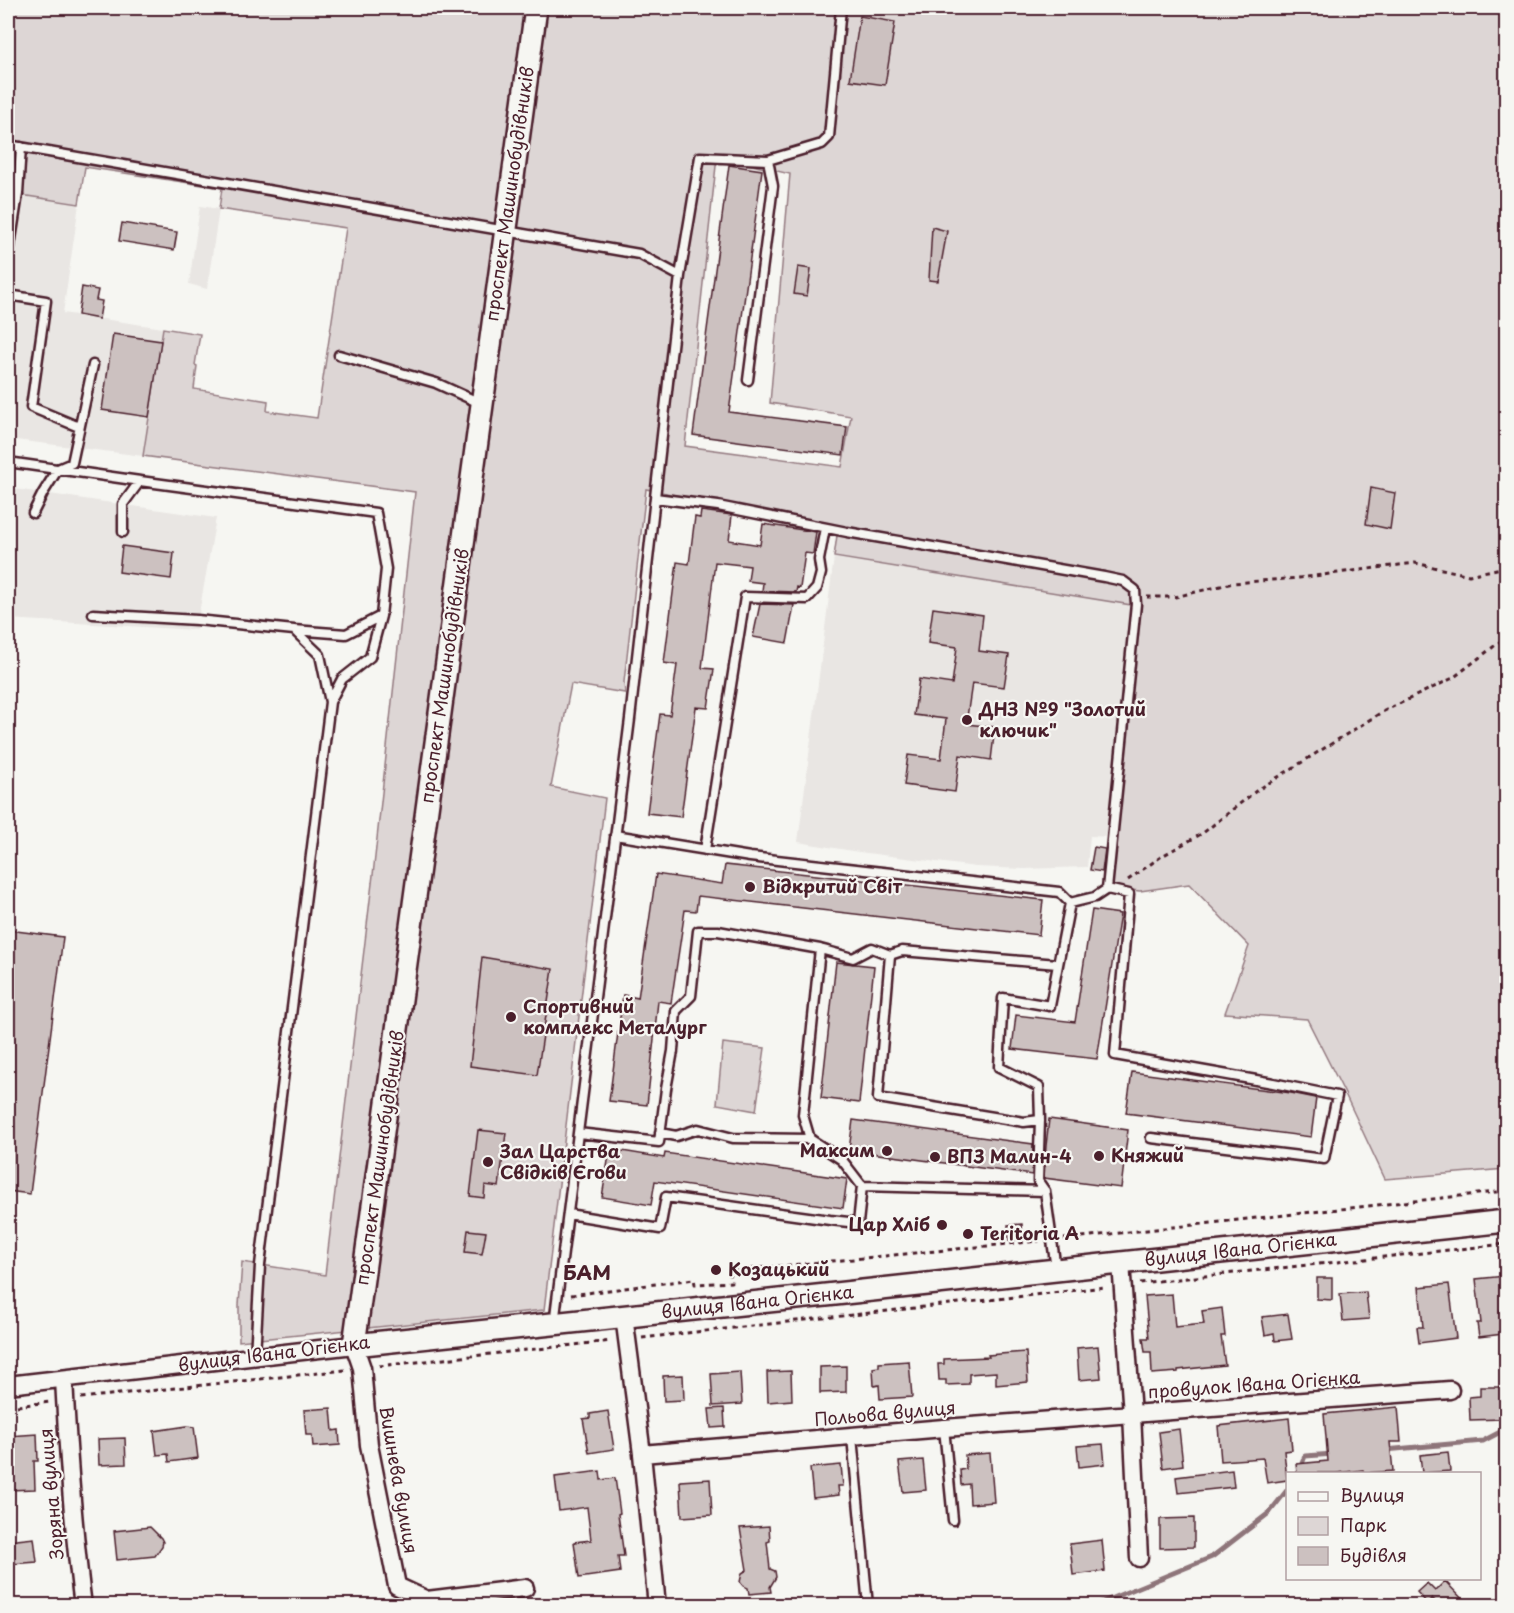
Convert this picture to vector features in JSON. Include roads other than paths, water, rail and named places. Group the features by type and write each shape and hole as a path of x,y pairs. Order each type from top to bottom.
{"street":[{"name":"проспект Машинобудівників","path":"354,1345 536,8"},
{"name":"вулиця Івана Огієнка","path":"8,1385 354,1345 1506,1221"},
{"path":"1121,1263 1132,1414"},
{"path":"624,1316 642,1454 657,1605"},
{"name":"Вишнева вулиця","path":"354,1345 362,1368 369,1445 397,1587 427,1600 525,1588"},
{"name":"Зоряна вулиця","path":"64,1379 76,1557 83,1605"},
{"name":"провулок Івана Огієнка","path":"1139,1558 1132,1414 1450,1390"},
{"name":"Польова вулиця","path":"642,1454 1132,1414"}],"lane":[{"path":"554,1324 681,276 700,157 768,160 822,144 829,136 841,8"},
{"path":"8,145 639,254 681,276"},
{"path":"8,259 18,194 21,147"},
{"path":"748,380 773,186 768,160"},
{"path":"8,296 46,301 31,407 79,427"},
{"path":"339,355 436,383 482,404"},
{"path":"33,513 58,469 72,463 93,365"},
{"path":"8,462 376,513 386,569 381,616 370,657 342,679 330,702"},
{"path":"123,532 123,504 140,481"},
{"path":"655,498 718,506 825,528 1104,577 1123,581 1135,590 1136,604 1107,889"},
{"path":"705,850 745,597 807,599 817,588 821,573 819,560 825,528"},
{"path":"93,614 197,620 346,634 381,616"},
{"path":"255,1356 262,1253 330,702 320,655 294,630"},
{"path":"615,835 750,857 1059,892 1070,903"},
{"path":"1070,903 1095,897 1107,889 1130,894 1115,1055 1337,1096 1324,1160 1151,1138"},
{"path":"1056,1270 1045,1191 1038,1181 1039,1087 999,1067 1003,998 1050,1006 1070,903"},
{"path":"578,1133 659,1142 673,1051 676,1011 691,996 698,931 718,931 820,949 853,958 872,948 890,955 902,951 1058,963"},
{"path":"810,1138 802,1115 820,949"},
{"path":"890,955 878,1098 1024,1122 1040,1120"},
{"path":"568,1214 660,1229 666,1197 858,1223 862,1186 842,1160 810,1138 732,1138 698,1129 676,1136 660,1133"},
{"path":"862,1186 1045,1191"},
{"path":"944,1428 953,1520"},
{"path":"852,1437 868,1605"}],"waterway":[{"path":"1385,1450 1483,1441 1506,1429"},
{"path":"1299,1472 1305,1456 1334,1454"},
{"path":"1093,1606 1212,1557 1269,1513 1286,1492"}],"place":[{"name":"ДНЗ №9 \"Золотий ключик\"","path":"967,720"},
{"name":"Відкритий Світ","path":"750,887"},
{"name":"Спортивний комплекс Металург","path":"511,1017"},
{"name":"Максим","path":"887,1151"},
{"name":"Княжий","path":"1099,1156"},
{"name":"ВПЗ Малин-4","path":"935,1157"},
{"name":"Зал Царства Свідків Єгови","path":"488,1162"},
{"name":"Цар Хліб","path":"942,1225"},
{"name":"Teritoria A","path":"968,1234"},
{"name":"Козацький","path":"716,1270"}],"district":[{"name":"БАМ","path":"587,1273"}]}
